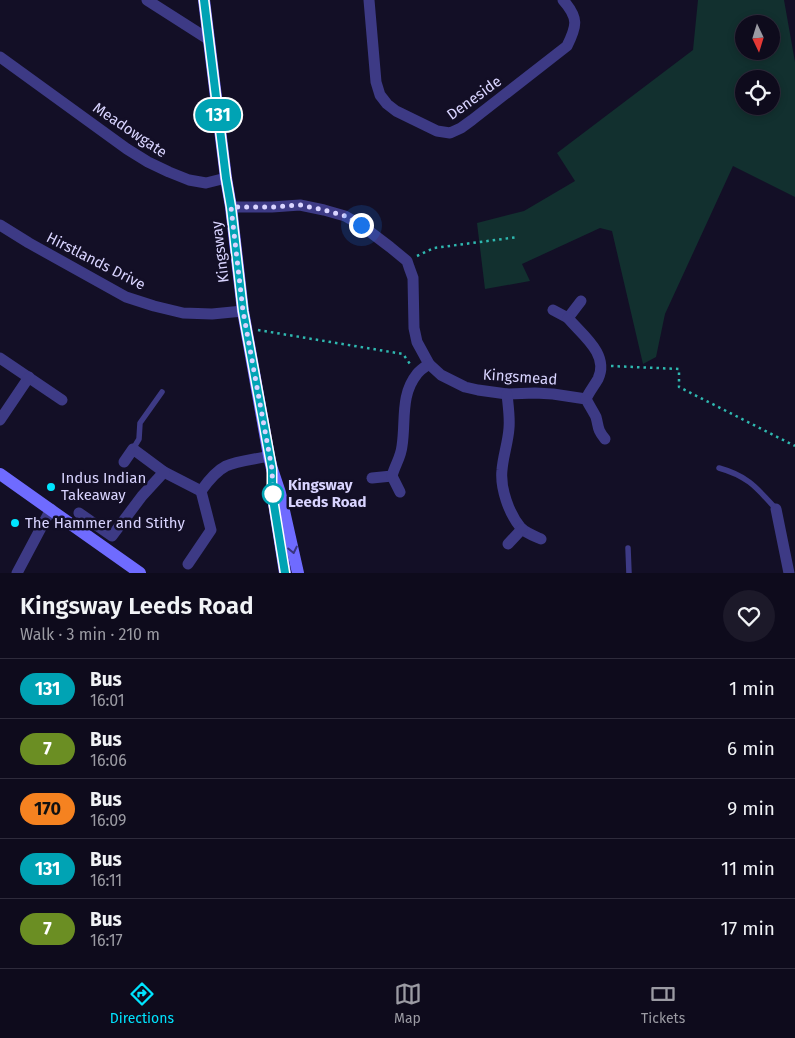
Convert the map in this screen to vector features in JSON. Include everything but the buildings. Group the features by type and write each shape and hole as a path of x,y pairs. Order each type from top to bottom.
{"main road":[{"name":"Kingsway","path":"204,0 243,311 269,456 280,493 298,573"},
{"name":"Kingsway","path":"272,469 272,493 285,573"},
{"path":"0,474 140,573"}],"street":[{"path":"147,0 208,39"},
{"name":"Deneside","path":"369,0 376,82 380,95 396,111 437,131 450,133 472,120 566,46 574,32 575,18 563,0"},
{"name":"Meadowgate","path":"0,57 127,149 148,162 189,180 206,183 226,178"},
{"path":"231,207 300,205 345,216 376,236 406,261"},
{"name":"Hirstlands Drive","path":"0,225 68,266 126,297 183,313 212,314 243,311"},
{"name":"Kingsmead","path":"406,261 413,278 414,328 417,342 429,364 441,375 464,387 492,392 507,394 535,393 586,399"},
{"path":"568,318 580,301"},
{"path":"553,310 568,318 592,344 598,354 600,365 599,377 586,399 596,419 598,431 605,439"},
{"path":"0,358 62,400"},
{"path":"400,492 392,476 402,448 405,403 408,389 417,374 429,364"},
{"path":"0,420 29,377"},
{"path":"507,394 509,429 502,470 502,483 515,519 522,529 541,539"},
{"path":"124,462 133,449 164,472 201,491 211,530 188,564"},
{"path":"201,491 215,474 227,465 269,456"},
{"path":"79,513 112,536 142,496 164,472"},
{"path":"372,478 392,476"},
{"path":"16,573 51,509"},
{"path":"776,509 790,551 789,573"},
{"path":"508,544 522,529"}],"lane":[{"path":"133,449 139,439 140,423 162,392"},
{"path":"720,468 750,481 776,509"},
{"path":"628,548 629,573"}],"path":[{"path":"406,261 434,248 518,237"},
{"path":"246,328 403,354 417,374"},
{"path":"600,365 679,369 679,387 795,446"}],"green space":[{"path":"698,0 784,0 795,62 795,197 733,166 665,314 656,357 643,364 612,231 600,228 522,264 530,281 485,289 477,223 524,211 575,181 557,153 693,50"}],"bus line":[{"name":"131","path":"204,0 243,311 272,469 272,493 285,573"}],"place":[{"name":"Indus Indian Takeaway","path":"51,487"},
{"name":"Kingsway Leeds Road","path":"273,494"},
{"name":"The Hammer and Stithy","path":"15,523"}],"route":[{"path":"273,494 272,469 243,311 231,207 300,205 345,216 361,225"}]}
